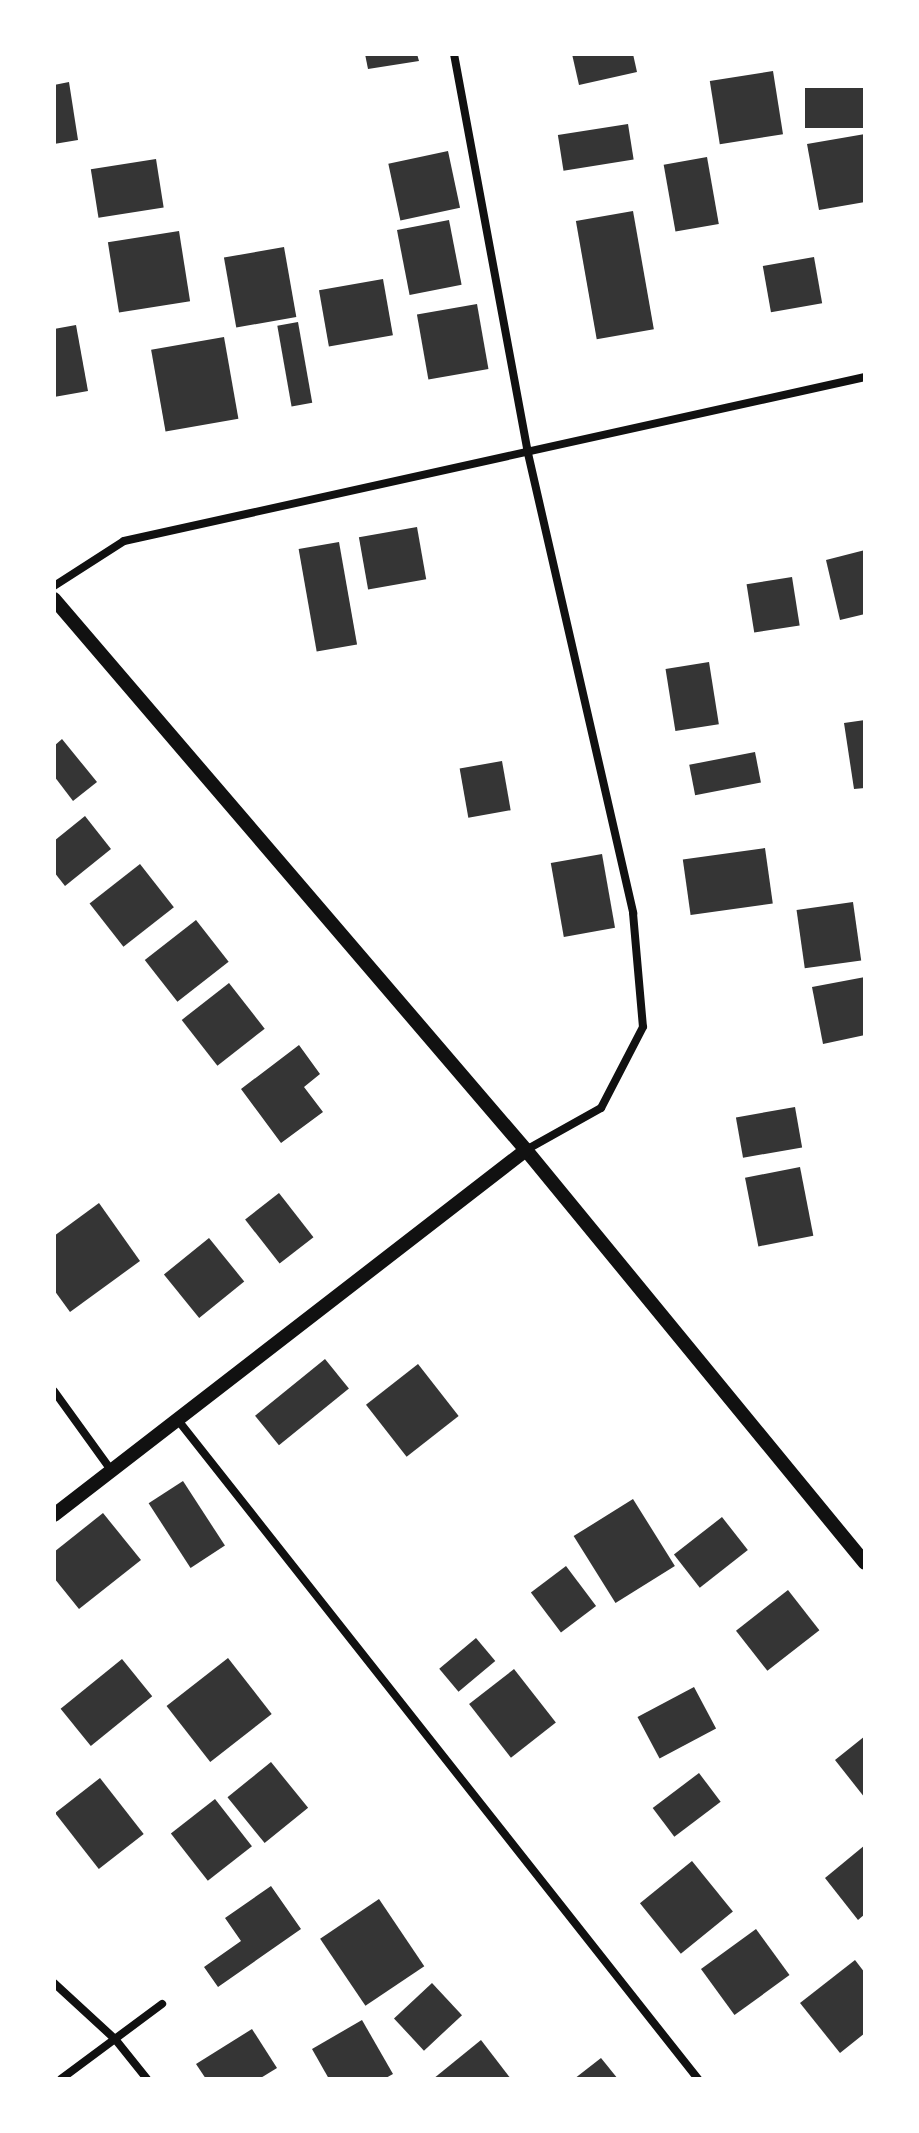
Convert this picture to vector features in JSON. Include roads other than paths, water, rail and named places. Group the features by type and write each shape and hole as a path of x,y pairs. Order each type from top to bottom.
{"street":[{"path":"54,1515 526,1150 601,1108 643,1027 633,913 527,449 454,54"},
{"path":"54,586 124,541 527,449 865,377"},
{"path":"54,599 526,1150 865,1563"},
{"path":"54,1391 111,1470"},
{"path":"177,1419 698,2079"},
{"path":"54,1983 115,2039 147,2079"},
{"path":"61,2079 162,2004"}]}
